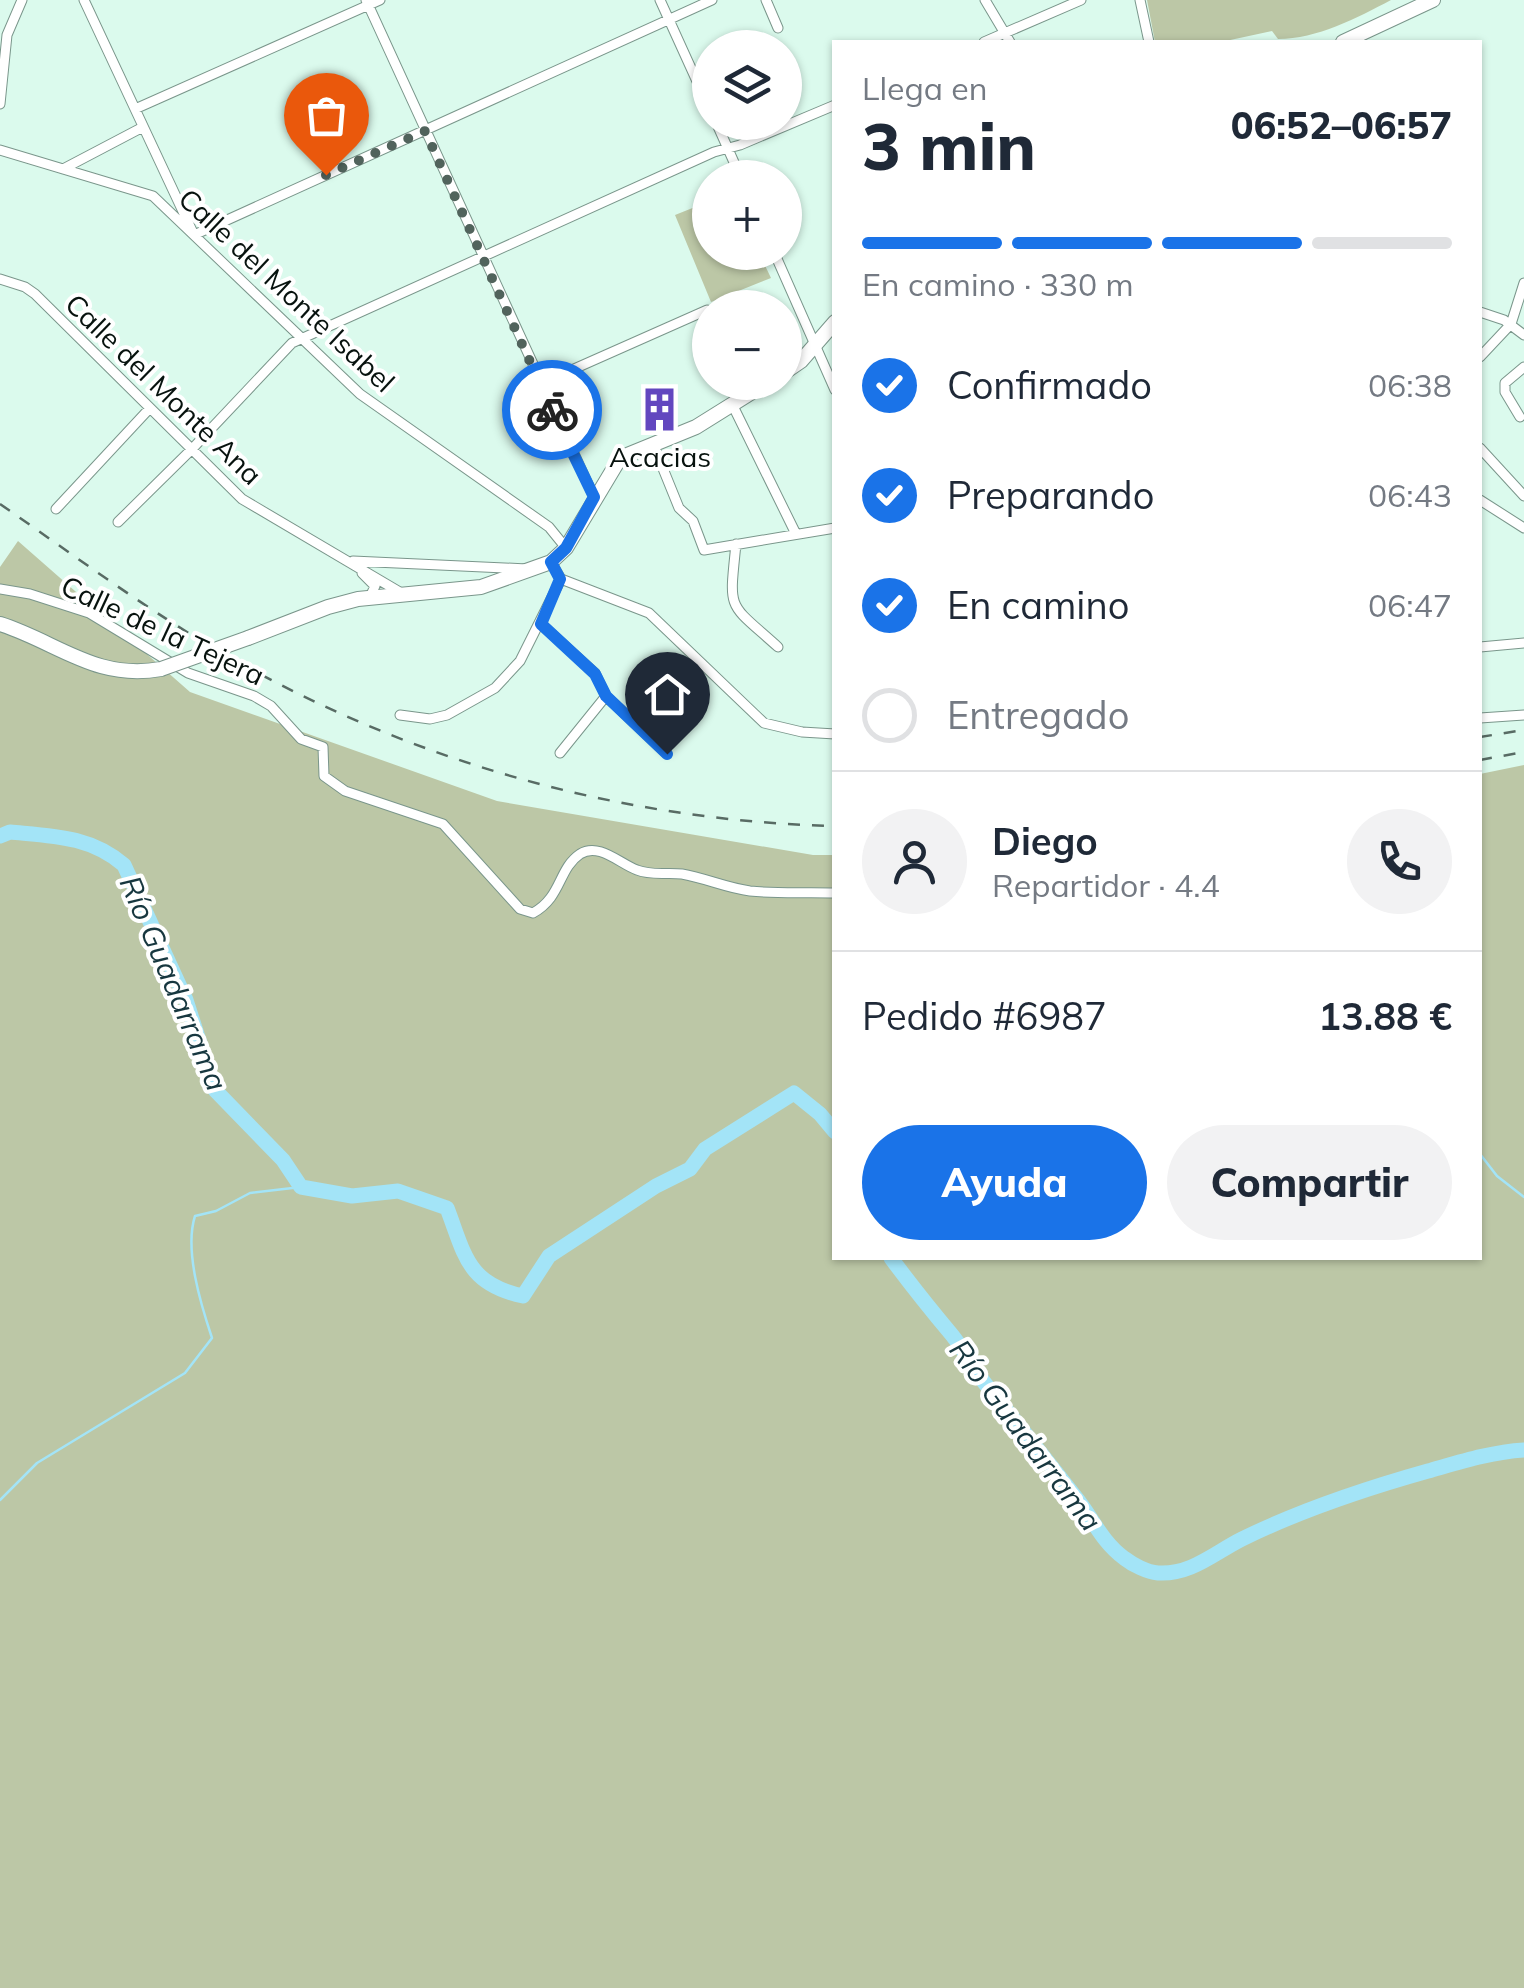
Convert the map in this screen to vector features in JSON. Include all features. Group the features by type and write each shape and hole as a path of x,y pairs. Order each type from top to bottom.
{"main road":[{"path":"1347,40 1425,2"},
{"path":"802,360 832,326"},
{"path":"0,624 83,662 128,671 161,668 328,607 370,597 481,587 551,562 566,548 620,458 696,427 742,400"}],"street":[{"path":"0,104 7,35 22,0"},
{"path":"84,0 194,234 712,0"},
{"path":"135,110 380,0"},
{"path":"660,0 692,70"},
{"path":"766,0 778,28"},
{"path":"985,0 1007,38 1081,0"},
{"path":"1140,0 1149,40"},
{"path":"367,3 594,497"},
{"path":"118,522 292,343 728,148 832,106"},
{"path":"63,169 144,127"},
{"path":"724,140 733,160"},
{"name":"Calle del Monte Isabel","path":"0,150 153,196 360,394 550,527 566,548"},
{"path":"782,270 832,383"},
{"name":"Calle del Monte Ana","path":"0,279 25,286 35,294 242,499 326,552 350,561 405,594"},
{"path":"1482,355 1511,324 1524,284"},
{"path":"1482,313 1511,324 1524,335"},
{"path":"540,384 692,317"},
{"path":"1520,417 1506,392 1506,383 1524,367"},
{"path":"733,406 796,534"},
{"path":"56,509 150,408"},
{"path":"653,443 679,508 693,521 704,550 832,528"},
{"path":"1482,452 1524,496"},
{"path":"1482,501 1524,528"},
{"path":"736,544 731,598 734,608 778,646"},
{"path":"350,561 375,586 370,597"},
{"name":"Calle del Monte Ana","path":"350,561 534,570"},
{"path":"551,562 560,579 649,614 764,723 832,734"},
{"path":"400,715 430,719 447,715 496,688 520,661 560,579"},
{"name":"Calle de la Tejera","path":"0,589 30,594 89,614 188,673 254,696 271,706 301,740 323,746 324,776 345,792 443,824 520,909 533,913 548,904 571,863 582,852 594,851 636,870 679,874 750,891 832,893"},
{"path":"541,624 595,674 606,696 667,754"},
{"path":"1482,647 1524,643"},
{"path":"560,753 606,696"},
{"path":"1482,718 1524,715"}],"green space":[{"path":"1147,0 1391,0 1336,26 1293,38 1278,39 1272,31 1230,40 1155,40"},
{"path":"692,208 692,256 675,215"},
{"path":"698,270 767,270 771,278 741,290 706,290"},
{"path":"18,541 190,692 497,801 813,855 832,855 832,1260 1482,1260 1482,774 1524,765 1524,1988 0,1988 0,567"}],"waterway":[{"name":"Río Guadarrama","path":"0,836 10,832 70,839 98,848 124,865 186,1000 215,1090 283,1160 301,1187 352,1196 398,1191 447,1208 471,1265 490,1284 504,1291 523,1296 549,1256 656,1186 690,1169 705,1149 794,1093 832,1128"},
{"path":"1482,1157 1497,1176 1524,1197"},
{"path":"0,1500 37,1463 185,1373 212,1338 193,1261 195,1216 216,1211 250,1193 301,1187"},
{"name":"Río Guadarrama","path":"893,1260 1110,1545 1128,1561 1149,1571 1170,1573 1192,1567 1264,1528 1357,1493 1476,1458 1524,1450"}],"railway":[{"path":"0,504 215,649 315,702 386,733 531,782 606,800 758,822 832,826"},
{"path":"1482,737 1524,730"},
{"path":"1482,760 1524,752"}],"way so far":[{"path":"326,175 425,131 552,410"}],"place":[{"name":"Acacias","path":"660,410"}],"route":[{"path":"552,410 594,497 566,548 551,562 560,579 541,624 595,674 606,696 667,754"}]}
